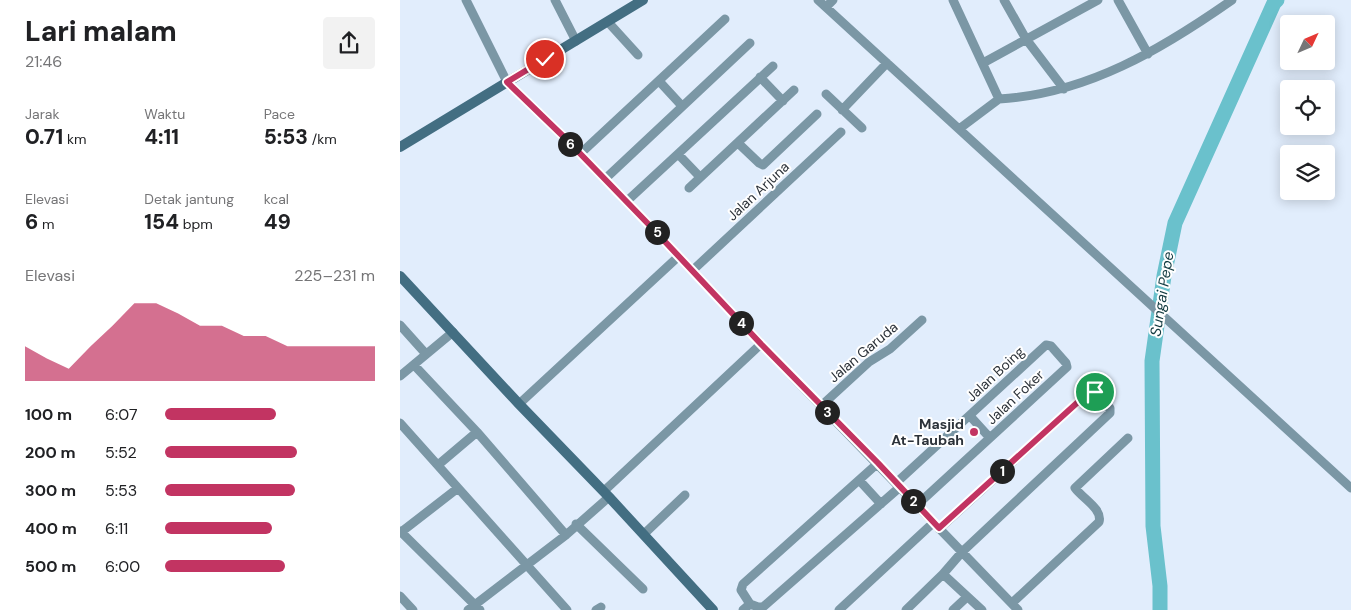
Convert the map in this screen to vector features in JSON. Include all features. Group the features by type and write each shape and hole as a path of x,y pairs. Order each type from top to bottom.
{"main road":[{"path":"400,147 643,0"},
{"path":"402,280 607,494 714,610"}],"street":[{"path":"466,0 507,82 605,179 1015,607 1099,522 1098,512 1075,488 1128,438"},
{"path":"555,0 576,41"},
{"path":"818,0 1351,488"},
{"path":"826,7 833,0"},
{"path":"953,0 1000,100"},
{"path":"1004,0 1026,39 1064,89"},
{"path":"983,63 1098,0"},
{"path":"959,129 1000,100 1064,89 1090,81 1148,54 1172,41 1232,0"},
{"path":"1121,1 1148,54"},
{"path":"580,154 725,19"},
{"path":"608,22 638,56"},
{"path":"605,179 750,43"},
{"path":"842,110 887,63"},
{"path":"627,202 773,66"},
{"path":"760,77 783,101"},
{"path":"659,81 682,106"},
{"path":"689,188 794,90"},
{"path":"826,94 862,128"},
{"path":"738,143 763,165 817,114"},
{"name":"Jalan Arjuna","path":"693,270 841,132"},
{"path":"678,154 700,177"},
{"path":"519,404 679,256"},
{"name":"Jalan Garuda","path":"821,406 869,362 890,349 922,320"},
{"path":"400,325 426,354"},
{"path":"400,376 453,332"},
{"path":"458,488 400,532 474,608 526,564 566,535 761,344"},
{"name":"Jalan Boing","path":"747,607 763,607 881,504 898,485 970,416 1046,346 1051,346 1066,363 1065,369"},
{"path":"414,365 477,432 566,535"},
{"name":"Jalan Foker","path":"917,505 1065,369"},
{"path":"839,610 1089,392 1095,392 1110,408 1110,413 962,552 943,574 906,610"},
{"path":"970,416 990,438"},
{"path":"400,423 567,610"},
{"path":"438,466 477,432"},
{"path":"747,607 741,590 743,584 878,463"},
{"path":"859,480 881,504"},
{"path":"644,534 685,495"},
{"path":"576,524 643,589"},
{"path":"943,574 982,610"},
{"path":"400,596 412,610"},
{"path":"953,610 967,597"}],"waterway":[{"name":"Sungai Pepe","path":"1160,610 1160,586 1153,526 1152,361 1164,276 1175,223 1277,0"}],"place":[{"name":"Masjid At-Taubah","path":"974,432"}],"route":[{"path":"545,59 507,82 566,139 693,270 761,344 939,528 1089,392 1095,392"}]}
